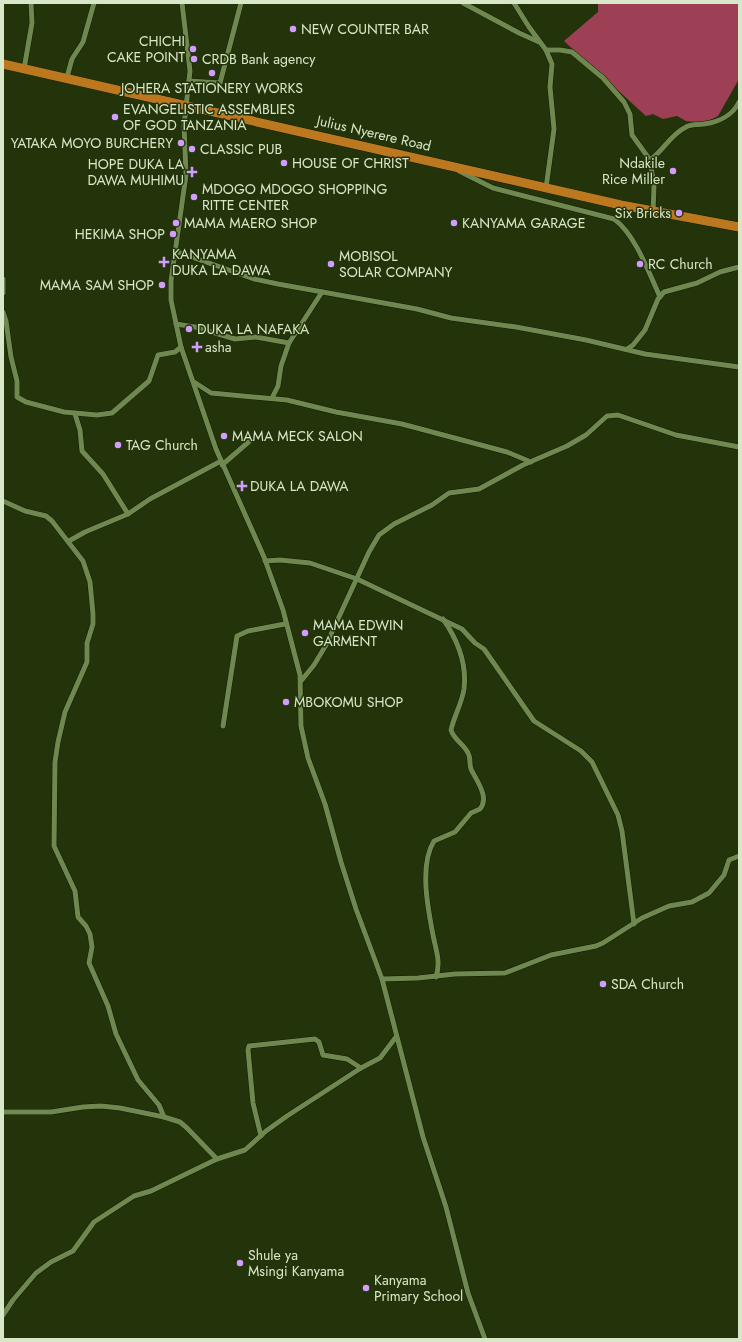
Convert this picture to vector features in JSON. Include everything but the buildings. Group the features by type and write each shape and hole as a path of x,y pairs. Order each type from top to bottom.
{"highway":[{"name":"Julius Nyerere Road","path":"3,64 67,77 653,212 739,228"}],"street":[{"path":"24,69 32,23 31,3"},
{"path":"67,77 72,59 83,42 94,3"},
{"path":"182,3 187,33 190,71 184,125 186,175 174,251 171,294 181,347 222,463 265,561 279,598 301,681 301,726 308,758 325,804 356,909 382,978 423,1137 452,1229 468,1293 485,1339"},
{"path":"189,81 220,83 241,3"},
{"path":"463,3 519,33 540,42"},
{"path":"514,3 546,50 552,67 550,87 554,119 546,188"},
{"path":"546,50 572,52 603,78 626,106 631,117 631,132 650,160 654,186 653,212"},
{"path":"650,160 662,150 669,139 683,128 709,124 720,119 733,112 739,102"},
{"path":"448,164 493,188 614,219 624,228 642,257 660,297"},
{"path":"174,251 254,279 417,308 450,318 516,327 627,349 645,354 739,367"},
{"path":"627,349 633,345 646,330 660,297 669,290 697,283 720,272 739,267"},
{"path":"3,279 3,293"},
{"path":"272,398 278,386 281,366 289,343 322,292"},
{"path":"3,312 6,321 10,357 17,381 17,397 46,408 75,414 97,415 116,411 124,401 149,381 158,355 174,352 181,347"},
{"path":"176,324 196,327 235,339 256,337 289,343"},
{"path":"194,382 214,393 272,398 424,429 508,452 531,462"},
{"path":"75,414 80,430 82,451 103,474 128,514"},
{"path":"301,681 314,665 326,645 375,540 394,524 432,505 449,493 479,489 523,465 567,446 586,435 607,416 612,414 618,414 676,435 739,447"},
{"path":"69,541 85,532 128,514 150,499 222,463 252,439"},
{"path":"3,501 25,511 46,516 69,541 83,560 90,582 93,624 87,643 87,662 65,712 55,762 54,846 75,891 78,918 86,926 90,934 92,947 89,963 108,1006 116,1034 138,1080 159,1105 164,1117"},
{"path":"265,561 280,560 310,563 357,578 462,629 475,643 484,649 534,720 581,751 592,762 613,803 619,820 634,924"},
{"path":"436,977 439,962 428,910 426,858 434,842 454,832 472,813 480,809 483,802 480,785 470,766 468,752 452,735 451,730 464,689 464,677 456,638 442,619"},
{"path":"223,726 237,636 248,631 285,624"},
{"path":"382,978 436,977 455,974 510,972 551,955 604,943 642,918 669,906 692,902 709,893 724,875 729,860 739,856"},
{"path":"3,1315 13,1300 36,1273 51,1262 75,1250 94,1222 134,1196 151,1191 217,1159 245,1150 287,1116 361,1068 380,1058 396,1037"},
{"path":"261,1136 253,1103 248,1050 249,1046 315,1039 319,1042 324,1056 347,1059 361,1068"},
{"path":"3,1112 51,1112 101,1106 120,1108 164,1117 180,1122 217,1159"}],"shaded area":[{"path":"598,3 739,3 739,79 718,116 704,123 686,121 677,116 663,119 653,114 646,116 564,41 598,12"}],"place":[{"name":"NEW COUNTER BAR","path":"293,29"},
{"name":"CHICHI CAKE POINT","path":"193,49"},
{"name":"CRDB Bank agency","path":"194,59"},
{"name":"JOHERA STATIONERY WORKS","path":"212,73"},
{"name":"EVANGELISTIC ASSEMBLIES OF GOD TANZANIA","path":"115,117"},
{"name":"YATAKA MOYO BURCHERY","path":"181,143"},
{"name":"CLASSIC PUB","path":"192,149"},
{"name":"HOUSE OF CHRIST","path":"284,163"},
{"name":"Ndakile Rice Miller","path":"673,171"},
{"name":"HOPE DUKA LA DAWA MUHIMU","path":"192,172"},
{"name":"MDOGO MDOGO SHOPPING RITTE CENTER","path":"194,197"},
{"name":"Six Bricks","path":"679,213"},
{"name":"MAMA MAERO SHOP","path":"176,223"},
{"name":"KANYAMA GARAGE","path":"454,223"},
{"name":"HEKIMA SHOP","path":"173,234"},
{"name":"KANYAMA DUKA LA DAWA","path":"164,262"},
{"name":"MOBISOL SOLAR COMPANY","path":"331,264"},
{"name":"RC Church","path":"640,264"},
{"name":"MAMA SAM SHOP","path":"162,285"},
{"name":"DUKA LA NAFAKA","path":"189,329"},
{"name":"asha","path":"197,347"},
{"name":"MAMA MECK SALON","path":"224,436"},
{"name":"TAG Church","path":"118,445"},
{"name":"DUKA LA DAWA","path":"242,486"},
{"name":"MAMA EDWIN GARMENT","path":"305,633"},
{"name":"MBOKOMU SHOP","path":"286,702"},
{"name":"SDA Church","path":"603,984"},
{"name":"Shule ya Msingi Kanyama","path":"240,1263"},
{"name":"Kanyama Primary School","path":"366,1288"}]}
